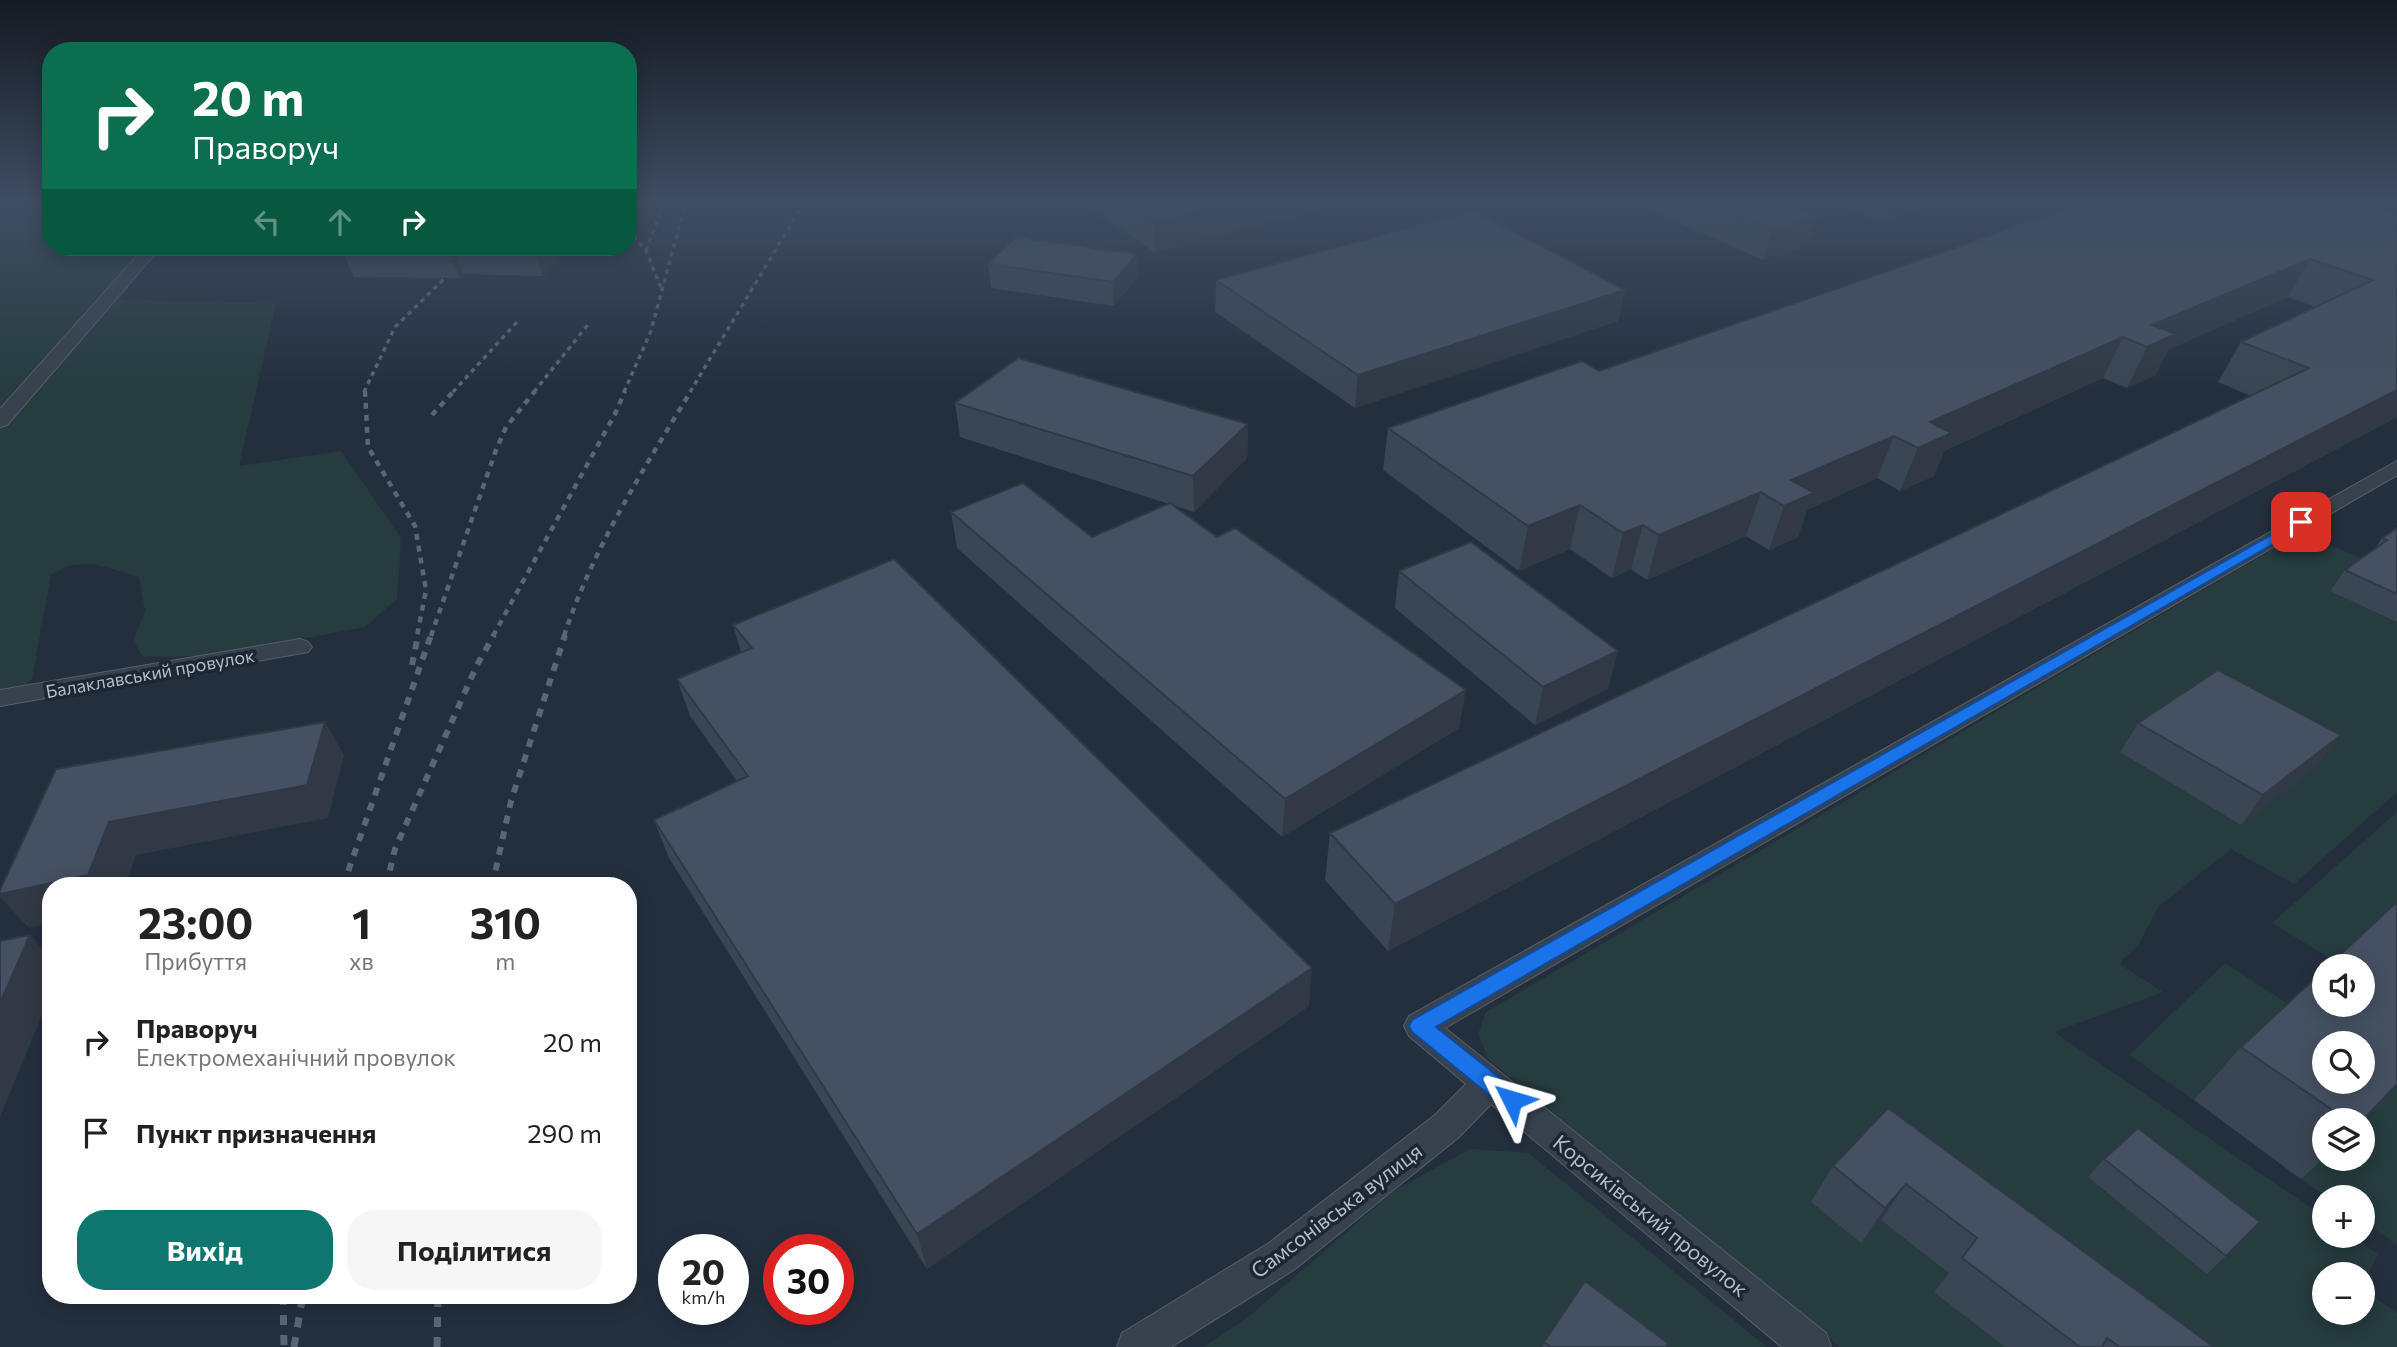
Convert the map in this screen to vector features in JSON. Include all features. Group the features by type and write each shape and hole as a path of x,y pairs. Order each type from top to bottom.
{"street":[{"path":"0,421 138,264"},
{"name":"Корсиківський провулок","path":"1812,1347 1420,1026 2397,467"},
{"name":"Балаклавський провулок","path":"0,698 300,648"},
{"name":"Самсонівська вулиця","path":"1136,1347 1282,1256 1447,1126 1490,1082"}],"green space":[{"path":"0,264 145,264 120,300 276,303 239,466 341,451 401,538 397,599 365,627 209,656 143,657 133,640 145,611 139,577 94,565 73,565 51,575 32,679 9,696 0,698"},
{"path":"2300,533 2397,572 2397,792 2294,884 2231,849 2159,906 2137,947 2123,959 2121,965 2163,992 2054,1032 2312,1209 2312,1248 2369,1248 2378,1254 2374,1262 2312,1262 2312,1325 2375,1325 2375,1297 2397,1313 2397,1347 1840,1347 1488,1059 1478,1034 1486,1012"},
{"path":"2397,812 2397,909 2350,954 2323,954 2272,923"},
{"path":"2225,963 2293,1007 2194,1100 2129,1055"},
{"path":"2397,1078 2397,1245 2375,1229 2375,1185 2312,1186 2301,1179 2312,1168 2312,1171 2375,1171 2375,1108 2372,1108"},
{"path":"1470,1149 1528,1153 1767,1347 1203,1347 1246,1319 1394,1191"}],"building":[{"path":"988,264 1129,264 1113,282"},
{"path":"1275,264 1575,264 1625,290 1358,375 1216,280"},
{"path":"1908,264 2298,264 2152,325 2176,334 2147,347 2123,337 1930,422 1952,433 1918,448 1894,436 1791,480 1814,493 1784,506 1761,492 1659,535 1643,525 1623,533 1580,505 1528,526 1388,428 1582,361 1599,371"},
{"path":"2325,264 2397,264 2397,390 1395,904 1330,833 2309,368 2241,342 2373,280"},
{"path":"1018,358 1248,424 1193,476 955,403"},
{"path":"1023,483 1092,537 1170,503 1217,537 1235,528 1466,690 1285,799 951,512"},
{"path":"2397,528 2397,594 2345,570 2387,540 2382,538"},
{"path":"1471,542 1618,651 1543,687 1399,571"},
{"path":"894,559 1312,968 917,1234 654,820 748,776 677,679 752,648 733,625"},
{"path":"2218,670 2341,735 2263,795 2138,723"},
{"path":"325,722 307,785 109,822 88,875 42,877 42,885 0,894 56,769"},
{"path":"2397,902 2397,1084 2374,1108 2330,1108 2241,1047 2312,981 2312,1017 2375,1017 2375,954 2341,954"},
{"path":"30,935 0,1003 0,941"},
{"path":"1888,1108 2214,1347 2120,1347 2107,1338 2102,1347 2080,1347 1962,1258 1977,1238 1906,1184 1885,1208 1833,1166"},
{"path":"2138,1128 2260,1222 2226,1256 2104,1159"},
{"path":"1585,1281 1668,1343 1666,1347 1551,1347 1544,1342"}],"railway":[{"path":"651,264 662,290"},
{"path":"624,392 651,331 669,264"},
{"path":"690,392 767,264"},
{"path":"364,392 395,327 445,278"},
{"path":"453,392 517,322"},
{"path":"534,392 590,322"},
{"path":"365,391 368,447 415,526 426,590 417,636"},
{"path":"432,415 454,391"},
{"path":"431,636 496,450 506,427 535,391"},
{"path":"493,636 615,414 625,391"},
{"path":"564,636 604,541 691,391"},
{"path":"412,665 418,635"},
{"path":"346,877 431,635"},
{"path":"388,877 395,849 477,665 494,635"},
{"path":"494,877 511,801 565,635"},
{"path":"283,1304 284,1347"},
{"path":"294,1347 301,1304"},
{"path":"437,1347 438,1304"}],"route":[{"path":"1512,1100 1420,1026 2301,522"}]}
